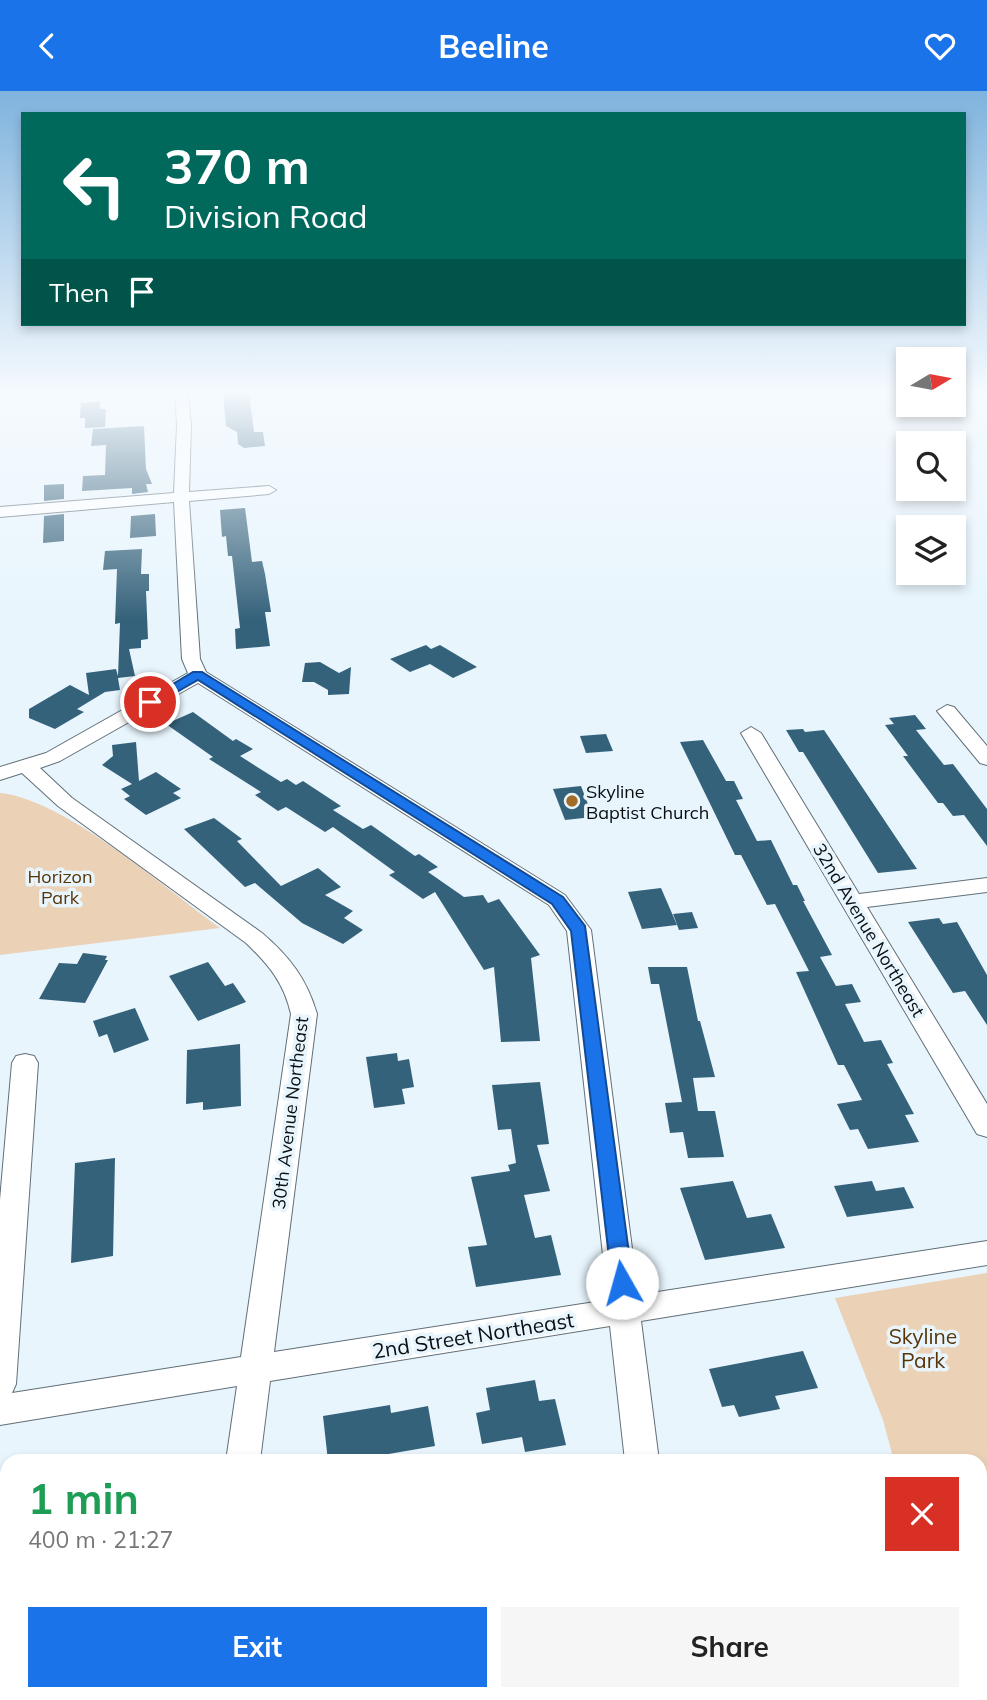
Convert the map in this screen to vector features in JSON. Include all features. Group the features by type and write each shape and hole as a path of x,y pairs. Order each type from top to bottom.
{"street":[{"path":"182,468 181,497 188,622 191,659 198,675 557,900 579,930 641,1454"},
{"path":"0,512 269,490"},
{"path":"0,774 53,757 198,675"},
{"path":"947,711 987,759"},
{"name":"32nd Avenue Northeast","path":"751,733 987,1127"},
{"name":"30th Avenue Northeast","path":"27,767 65,802 254,938 280,960 298,986 304,1014 244,1454"},
{"path":"853,902 987,885"},
{"path":"0,1384 25,1063"},
{"name":"2nd Street Northeast","path":"0,1410 987,1253"}],"green space":[{"name":"Horizon Park","path":"0,793 26,799 83,828 143,869 220,928 0,955"},
{"name":"Skyline Park","path":"987,1273 987,1454 892,1454 883,1420 835,1298"}],"building":[{"path":"105,468 146,468 152,484 146,484 148,492 132,494 132,488 82,491 83,476 105,475"},
{"path":"64,484 64,499 44,501 44,485"},
{"path":"245,508 252,562 262,561 265,574 271,612 265,612 270,646 236,649 235,629 240,628 232,556 228,556 226,536 222,537 220,510"},
{"path":"64,514 64,541 43,543 44,516"},
{"path":"155,514 156,536 130,538 131,516"},
{"path":"142,549 141,574 149,574 149,591 146,591 148,639 141,640 141,648 129,649 135,676 118,678 120,690 105,692 77,709 84,712 55,729 29,718 29,709 70,685 89,695 86,673 116,669 118,676 120,623 115,624 117,569 103,570 105,551"},
{"path":"426,645 431,649 440,645 477,667 453,678 430,664 410,672 390,659"},
{"path":"320,662 339,673 351,667 349,694 328,695 328,690 314,682 302,682 305,663"},
{"path":"193,712 233,741 236,739 253,749 240,756 281,782 287,779 296,785 303,781 341,806 333,810 363,829 371,825 415,856 419,854 438,867 428,872 464,897 483,895 488,903 499,899 540,955 531,958 540,1041 501,1042 494,967 484,970 435,892 423,899 389,875 395,872 333,827 325,832 286,807 278,811 255,795 261,792 209,759 213,757 166,724"},
{"path":"915,715 926,729 916,730 944,765 953,764 987,809 987,846 964,815 953,816 943,803 938,803 903,756 908,756 885,725 894,724 889,718"},
{"path":"803,729 805,732 824,730 917,869 878,873 803,752 799,752 786,730"},
{"path":"606,734 613,751 586,753 580,736"},
{"path":"703,740 726,781 734,781 743,799 736,800 757,841 771,840 793,885 797,885 832,955 820,957 836,986 852,984 861,1002 845,1004 864,1042 881,1040 893,1063 887,1064 914,1114 905,1115 919,1142 868,1149 858,1129 850,1130 837,1104 862,1100 844,1065 838,1065 796,972 809,971 775,904 767,905 741,855 735,855 680,742"},
{"path":"136,742 139,781 156,772 181,789 173,793 181,798 146,815 124,799 130,796 121,789 132,784 102,765 113,756 112,745"},
{"path":"581,786 593,817 565,820 553,789"},
{"path":"214,818 242,839 237,841 281,886 318,868 341,887 325,895 353,911 344,918 363,930 343,944 302,923 255,883 245,887 184,829"},
{"path":"661,888 677,925 642,929 628,892"},
{"path":"692,912 698,928 679,930 673,914"},
{"path":"939,918 943,924 957,922 987,975 987,1025 965,991 953,993 908,922"},
{"path":"83,953 107,956 105,960 108,960 85,1003 39,999 59,963 77,964"},
{"path":"208,962 225,986 233,983 246,1002 198,1021 169,976"},
{"path":"648,967 687,967 698,1021 715,1077 693,1078 698,1111 715,1111 724,1157 688,1158 683,1132 670,1133 665,1103 682,1102 659,984 651,984"},
{"path":"135,1008 149,1040 114,1053 107,1034 99,1037 93,1021"},
{"path":"240,1044 241,1106 203,1110 203,1102 186,1104 187,1050"},
{"path":"397,1053 398,1061 409,1059 414,1087 402,1089 405,1104 374,1108 366,1057"},
{"path":"540,1082 549,1144 537,1145 550,1191 524,1195 535,1238 551,1235 561,1275 476,1287 468,1247 487,1245 471,1177 510,1171 508,1165 516,1163 511,1129 498,1130 492,1085"},
{"path":"115,1158 113,1256 71,1263 75,1163"},
{"path":"733,1181 747,1218 771,1214 785,1248 705,1260 680,1188"},
{"path":"872,1181 876,1191 904,1187 914,1208 847,1217 834,1186"},
{"path":"803,1351 818,1388 775,1396 780,1409 739,1417 734,1405 722,1407 709,1369"},
{"path":"535,1380 539,1401 555,1399 566,1445 525,1452 522,1437 482,1444 476,1413 490,1410 486,1388"},
{"path":"390,1405 391,1413 428,1406 435,1446 389,1454 327,1454 323,1416"}],"place":[{"name":"Skyline Baptist Church","path":"572,801"}],"route":[{"path":"150,702 198,675 557,900 579,930 622,1283"}]}
